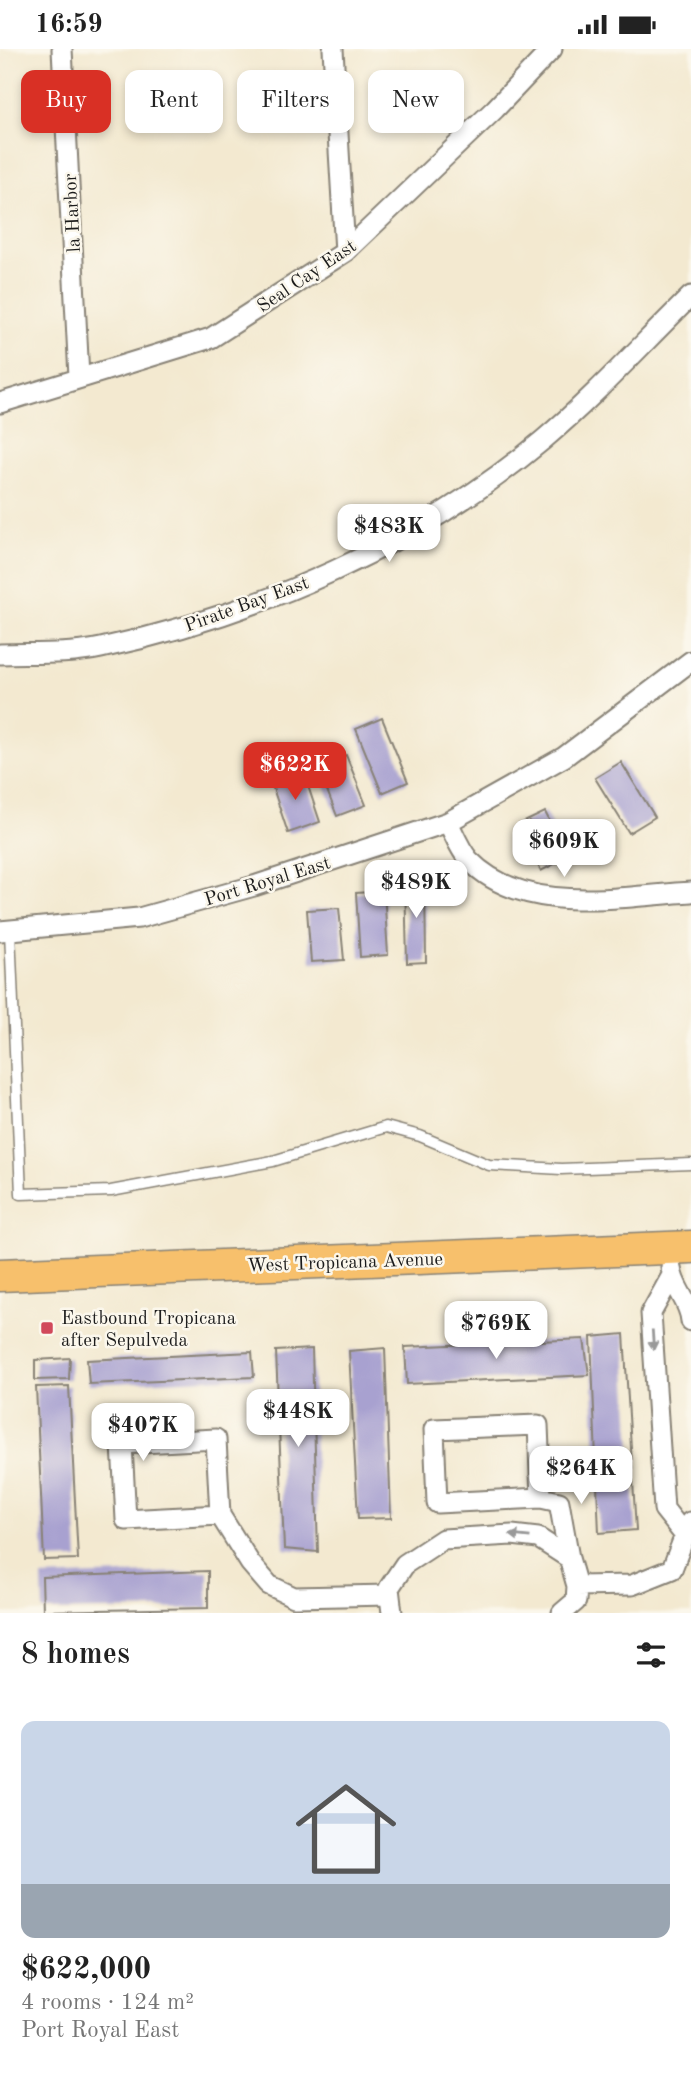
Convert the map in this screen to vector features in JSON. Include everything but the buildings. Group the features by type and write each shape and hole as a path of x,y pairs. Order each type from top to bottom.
{"main road":[{"name":"West Tropicana Avenue","path":"0,1275 677,1257"}],"street":[{"name":"la Harbor","path":"62,49 79,377"},
{"path":"332,49 345,252"},
{"name":"Seal Cay East","path":"0,403 211,338 345,252 495,109 552,49"},
{"name":"Pirate Bay East","path":"0,655 98,649 219,617 323,575 442,515 543,440 691,296"},
{"name":"Port Royal East","path":"5,931 139,918 254,886 447,822 564,757 691,661"},
{"path":"447,822 467,859 496,881 554,899 691,892"},
{"path":"677,1257 691,1321"},
{"path":"541,1498 538,1425 434,1429 437,1503 541,1498 559,1502 569,1558 573,1603 632,1585 672,1569 689,1529 664,1509 651,1313 677,1257"},
{"path":"220,1515 126,1520 122,1444 216,1439 220,1515 250,1563 290,1604 391,1604 389,1588 405,1564 443,1539 512,1535 538,1538 569,1558"}],"lane":[{"path":"5,931 21,1194 111,1191 273,1161 386,1128 420,1136 489,1165 561,1169 691,1164"}],"place":[{"name":"Eastbound Tropicana after Sepulveda","path":"47,1328"}]}
